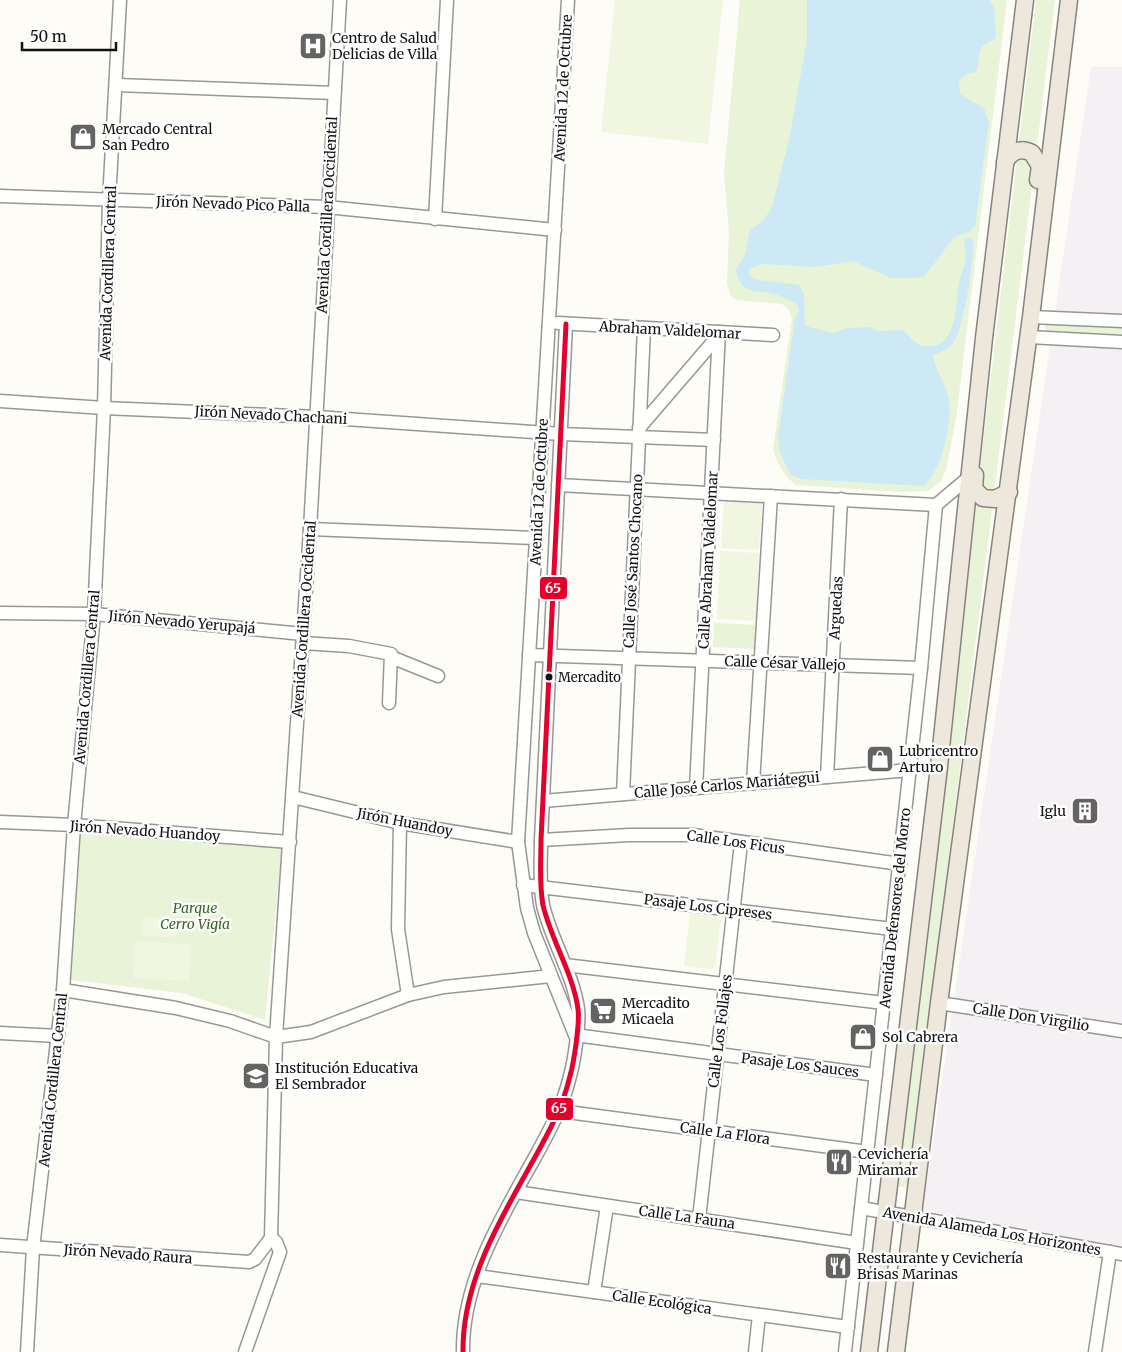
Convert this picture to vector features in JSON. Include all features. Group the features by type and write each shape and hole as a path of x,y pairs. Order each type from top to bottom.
{"main road":[{"path":"870,1352 939,767 968,478 1025,0"},
{"path":"896,1352 939,1003 1029,338 1069,0"},
{"path":"1005,162 1010,155 1022,150 1032,153 1039,161 1034,214 1041,228"},
{"path":"973,436 978,451 974,489 989,500 1009,492"}],"street":[{"name":"Avenida Cordillera Central","path":"27,1352 34,1248 63,990 74,825 94,614 104,408 109,201 120,0"},
{"name":"Avenida Cordillera Occidental","path":"245,1352 280,1252 276,1242 270,1238 276,1037 310,529 340,0"},
{"path":"435,219 447,0"},
{"name":"Avenida 12 de Octubre","path":"568,0 518,842 523,885 534,933 575,1035"},
{"path":"116,85 334,93"},
{"name":"Jirón Nevado Pico Palla","path":"0,196 327,207 555,230"},
{"path":"1031,317 1122,321"},
{"name":"Abraham Valdelomar","path":"548,322 719,334 773,335"},
{"name":"Avenida 12 de Octubre","path":"463,1352 466,1316 476,1276 489,1243 560,1111 571,1075 578,1009 543,903 541,840 566,324"},
{"name":"Calle José Santos Chocano","path":"623,794 644,328"},
{"path":"639,432 719,334"},
{"name":"Calle Abraham Valdelomar","path":"696,788 719,334"},
{"path":"1029,338 1122,342"},
{"name":"Jirón Nevado Chachani","path":"0,401 104,408 316,416 561,434 639,432 714,440"},
{"path":"558,485 936,505 968,478"},
{"path":"752,783 771,496"},
{"name":"Arguedas","path":"827,777 841,499"},
{"name":"Avenida Defensores del Morro","path":"845,1352 876,1075 880,1002 900,864 936,505"},
{"path":"310,529 536,538"},
{"name":"Jirón Nevado Yerupajá","path":"0,613 94,614 303,638 392,654 391,657 438,676"},
{"name":"Calle César Vallejo","path":"529,655 760,661 921,668"},
{"path":"389,703 391,657"},
{"name":"Calle José Carlos Mariátegui","path":"543,800 910,770"},
{"name":"Jirón Huandoy","path":"293,797 400,823 518,842"},
{"name":"Jirón Nevado Huandoy","path":"0,822 74,825 290,842"},
{"path":"400,823 398,929 408,995"},
{"name":"Calle Los Ficus","path":"541,840 628,835 693,835 900,864"},
{"name":"Calle Los Follajes","path":"699,1219 741,843"},
{"name":"Pasaje Los Cipreses","path":"523,885 892,929"},
{"path":"565,965 880,1002"},
{"path":"63,990 176,1008 230,1021 276,1037 311,1032 408,995 444,988 551,976"},
{"name":"Calle Don Virgilio","path":"939,1003 1122,1031"},
{"path":"0,1033 58,1036"},
{"name":"Pasaje Los Sauces","path":"575,1035 876,1075"},
{"name":"Calle La Flora","path":"560,1111 868,1152"},
{"name":"Calle La Fauna","path":"516,1192 857,1243"},
{"path":"594,1292 607,1206"},
{"name":"Avenida Alameda Los Horizontes","path":"861,1208 1116,1253"},
{"name":"Jirón Nevado Raura","path":"0,1245 249,1262 255,1259 270,1238"},
{"path":"1095,1352 1116,1253"},
{"name":"Calle Ecológica","path":"476,1276 848,1327"},
{"path":"755,1352 759,1315"}],"shaded area":[{"path":"1091,67 1122,67 1122,1249 923,1210"}],"green space":[{"path":"615,0 723,0 708,144 601,132"},
{"path":"740,0 1007,0 956,419 946,470 940,482 928,491 902,492 796,485 784,473 777,460 773,449 792,319 789,310 782,304 737,300 731,296 727,284 729,232 724,174"},
{"path":"1036,0 1055,0 908,1188 894,1186"},
{"path":"1046,324 1122,327 1122,335 1045,331"},
{"path":"724,500 762,502 759,550 721,548"},
{"path":"720,551 759,553 756,621 717,619"},
{"path":"714,623 757,625 755,649 713,647"},
{"name":"Parque Cerro Vigía","path":"81,829 282,846 265,1020 182,993 71,980"},
{"path":"690,913 721,917 715,970 684,966"},
{"path":"143,917 179,919 178,938 142,936"},
{"path":"135,941 191,944 189,981 133,978"}],"water":[{"path":"807,0 989,0 994,7 996,36 994,40 987,43 981,49 976,72 969,73 959,80 960,94 984,108 989,123 975,226 969,232 954,237 925,276 917,278 891,278 853,261 815,267 762,264 750,269 748,272 753,279 799,285 804,294 805,326 833,333 848,328 869,327 878,331 902,330 920,345 934,346 942,342 952,327 959,284 966,259 964,239 966,237 973,240 968,293 961,325 953,343 944,351 933,355 948,395 949,417 948,430 941,457 930,479 923,486 802,479 791,475 780,453 778,437 795,318 799,312 797,304 775,294 744,287 736,269 745,255 750,230 764,220 772,207 789,140 807,40"}],"transit line":[{"name":"65","path":"463,1352 464,1326 476,1276 497,1228 545,1139 559,1108 572,1070 577,1033 578,1009 572,982 551,931 543,905 541,881 541,840 566,324"}],"place":[{"name":"Centro de Salud Delicias de Villa","path":"313,46"},
{"name":"Mercado Central San Pedro","path":"83,137"},
{"name":"Mercadito","path":"549,677"},
{"name":"Lubricentro Arturo","path":"880,759"},
{"name":"Iglu","path":"1085,811"},
{"name":"Mercadito Micaela","path":"603,1011"},
{"name":"Sol Cabrera","path":"863,1037"},
{"name":"Institución Educativa El Sembrador","path":"256,1076"},
{"name":"Cevichería Miramar","path":"839,1162"},
{"name":"Restaurante y Cevichería Brisas Marinas","path":"838,1266"}]}
